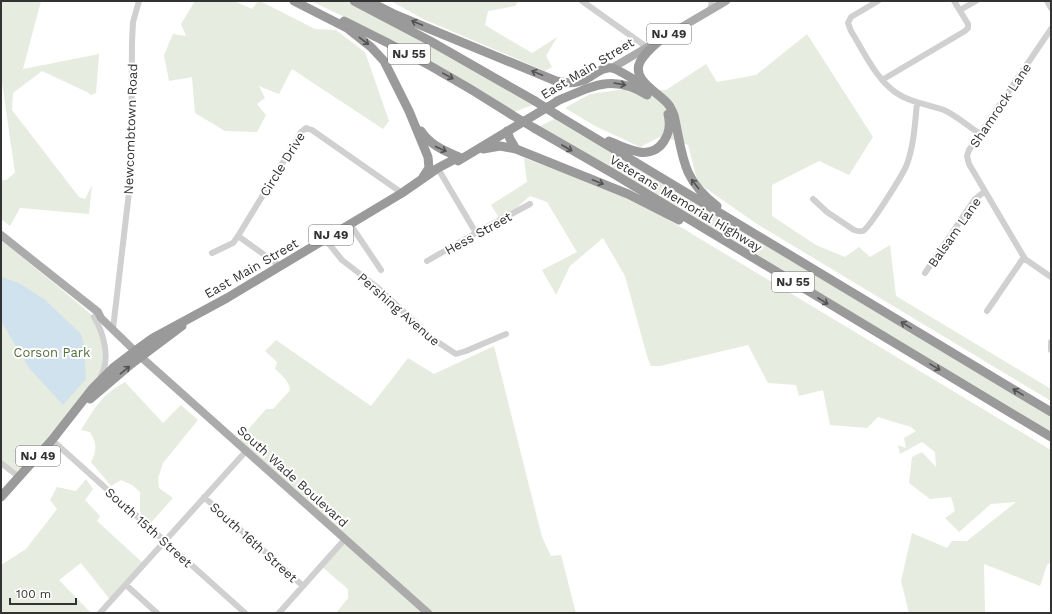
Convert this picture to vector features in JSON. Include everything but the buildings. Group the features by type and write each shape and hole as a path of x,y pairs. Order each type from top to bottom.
{"highway":[{"path":"294,1 346,28 371,47 384,61 409,111 429,160 428,168 419,182"},
{"name":"Veterans Memorial Highway","path":"302,1 371,34 475,91 512,115 614,174 1051,437"},
{"name":"Veterans Memorial Highway","path":"354,1 430,41 535,102 1051,412"},
{"path":"368,1 396,15 556,81 566,83 578,82 605,68 612,68 651,90 662,98 672,110 684,164 690,178 696,186 708,199 722,210 793,257"},
{"path":"651,90 640,76 638,66 646,53 659,41"},
{"name":"East Main Street","path":"419,182 425,181 612,68"},
{"path":"557,101 591,87 606,83 617,83 632,87 653,98 666,110 670,121 668,135 664,142 655,149 643,152 619,146 575,126"},
{"path":"409,111 423,134 432,144 461,158"},
{"path":"507,131 510,140 516,149"},
{"path":"472,152 494,146 507,146 516,149 634,197 779,274"},
{"name":"East Main Street","path":"74,413 138,354 153,338 280,266 402,193 444,165 455,159 461,158"},
{"name":"East Main Street","path":"1,497 52,440 92,389 114,367 138,354"}],"main road":[{"name":"East Main Street","path":"612,68 726,1"},
{"path":"1,235 98,312 97,318 1,240"},
{"name":"South Wade Boulevard","path":"97,318 113,329 138,354 428,613"}],"street":[{"name":"Newcombtown Road","path":"113,329 130,179 132,28 139,1"},
{"path":"582,1 648,48"},
{"path":"710,10 712,1"},
{"path":"878,1 850,18 848,23 872,67 882,80 896,93 917,103 932,106 950,113 980,134"},
{"path":"882,80 968,28 968,24 954,1"},
{"path":"960,10 976,1"},
{"path":"1047,1 1051,8"},
{"name":"Shamrock Lane","path":"1051,29 969,150 967,156 969,164 1024,257 1051,277"},
{"path":"813,199 827,212 854,230 859,232 865,229 886,200 907,164 917,103"},
{"name":"Circle Drive","path":"238,236 301,132 306,128 318,134 402,193"},
{"path":"440,172 476,233"},
{"name":"Balsam Lane","path":"925,274 975,199 985,191"},
{"name":"Hess Street","path":"427,261 530,204"},
{"name":"Pershing Avenue","path":"350,224 381,270"},
{"path":"212,253 233,243 238,236 280,266"},
{"name":"Pershing Avenue","path":"325,239 342,260 378,288 433,339 456,354 506,334"},
{"path":"987,311 1024,257"},
{"path":"92,389 102,374 105,356 102,333 97,318"},
{"path":"1051,342 1051,350"},
{"name":"South 15th Street","path":"52,440 245,613"},
{"path":"100,613 247,450"},
{"path":"1,463 18,477"},
{"name":"South 16th Street","path":"204,497 304,586"},
{"path":"279,613 345,539"},
{"path":"126,585 157,613"}],"green space":[{"path":"1,1 41,1 23,69 99,54 96,93 90,95 89,93 42,71 13,93 12,110 79,197 85,199 92,185 89,214 20,208 10,226 1,219 1,180 6,180 15,173 1,75"},
{"path":"195,1 234,1 252,9 258,1 260,1 315,29 336,30 365,52 389,121 383,129 292,69 279,94 259,86 265,98 257,104 266,115 257,132 225,131 195,113 192,77 169,81 164,55 173,34 186,36 181,24"},
{"path":"311,1 346,1 428,44 533,105 514,112 380,34"},
{"path":"391,1 519,1 515,6 488,11 485,25 532,53 557,37 546,56 552,67 545,71 423,19"},
{"path":"807,34 873,137 849,175 819,161 772,185 772,216 816,245 845,257 859,247 870,257 890,245 896,296 1051,389 1051,401 757,224 698,183 688,145 662,136 640,147 595,126 565,108 590,94 619,90 666,90 706,64 717,82 756,75"},
{"path":"556,118 1051,415 1051,434 539,127"},
{"path":"524,158 634,199 1051,450 1051,562 1047,565 1040,586 984,564 985,613 909,613 901,581 912,533 947,548 952,541 967,541 1016,502 991,504 959,532 945,518 955,511 951,497 930,499 909,483 912,457 922,452 936,467 935,452 922,442 900,454 898,445 906,448 904,438 916,431 911,427 878,417 867,428 830,425 823,390 799,396 796,385 768,383 748,345 660,366 651,366 625,276 603,238 570,266 556,295 542,270 577,252 547,202 530,196 501,221 491,205 527,182"},
{"name":"Corson Park","path":"1,240 94,317 103,339 102,374 19,477 1,463"},
{"path":"276,340 371,406 408,358 434,374 494,346 542,537 551,556 561,555 576,613 336,613 348,598 348,589 321,566 346,538 239,440 266,409 273,409 290,390 287,381 275,369 277,362 265,351"},
{"path":"125,382 163,423 181,405 198,420 163,463 158,478 159,488 173,498 148,526 140,512 140,492 132,485 121,480 111,486 91,462 94,454 95,443 90,432 81,430 104,397"},
{"path":"86,479 93,489 85,500 100,516 97,521 145,565 112,602 81,563 59,580 91,613 1,613 1,565 26,549 57,509 50,500 57,487 76,491"}],"water":[{"path":"1,277 19,283 44,299 81,334 84,346 86,379 63,405 29,368 1,321"}]}
